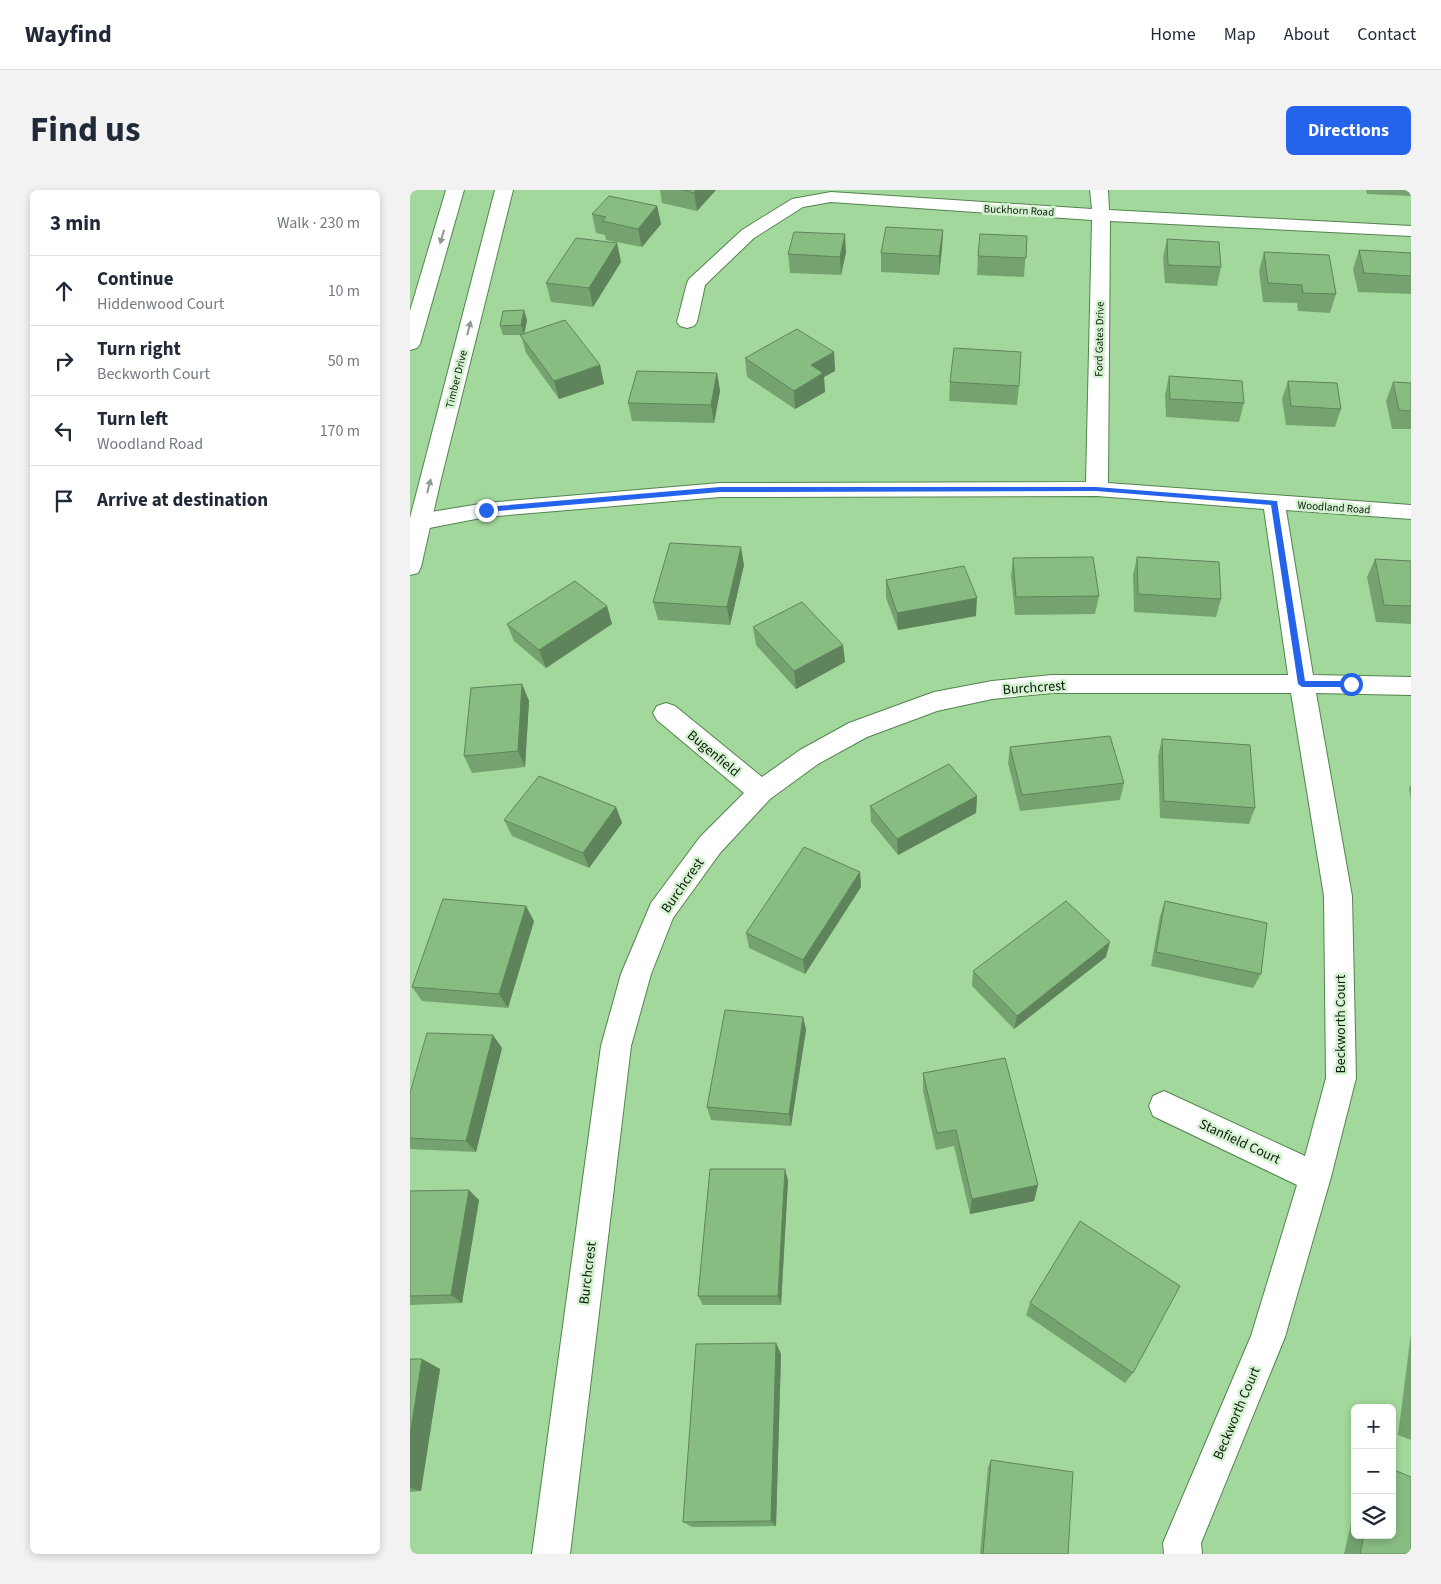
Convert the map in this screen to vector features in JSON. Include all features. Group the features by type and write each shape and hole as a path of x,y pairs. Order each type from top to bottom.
{"street":[{"path":"410,344 455,190"},
{"name":"Timber Drive","path":"410,567 419,522 504,190"},
{"path":"786,190 798,204"},
{"name":"Ford Gates Drive","path":"1096,489 1101,215 1099,190"},
{"name":"Buckhorn Road","path":"687,322 696,283 748,234 798,204 831,197 1101,215 1411,231"},
{"name":"Woodland Road","path":"419,522 486,510 720,490 1096,489 1411,512"},
{"name":"Beckworth Court","path":"1183,1554 1182,1543 1268,1338 1315,1177 1341,1078 1338,896 1274,503"},
{"name":"Burchcrest","path":"551,1554 616,1046 636,974 661,912 710,845 761,792 809,757 858,730 934,702 992,690 1052,684 1411,686"},
{"name":"Bugenfield","path":"666,713 761,792"},
{"name":"Stanfield Court","path":"1164,1106 1315,1177"}],"building":[{"path":"683,190 696,190 694,193"},
{"path":"609,196 657,206 638,229 602,221 606,217 592,214"},
{"path":"886,227 943,230 939,256 881,253"},
{"path":"794,232 845,234 840,257 788,254"},
{"path":"980,234 1027,236 1026,258 978,256"},
{"path":"576,238 617,243 589,288 546,283"},
{"path":"1167,239 1219,242 1221,267 1168,265"},
{"path":"1359,250 1411,253 1411,276 1364,273"},
{"path":"1264,252 1329,255 1336,294 1303,293 1302,285 1268,283"},
{"path":"524,310 521,325 500,326 503,311"},
{"path":"565,320 600,365 554,381 520,335"},
{"path":"797,329 834,352 811,365 823,373 794,391 745,358"},
{"path":"954,348 1021,352 1019,386 950,382"},
{"path":"637,371 717,373 711,405 628,403"},
{"path":"1169,376 1242,381 1244,403 1170,399"},
{"path":"1288,381 1337,383 1341,409 1291,406"},
{"path":"1393,382 1411,383 1411,411 1399,410"},
{"path":"670,543 741,547 727,607 653,602"},
{"path":"1093,557 1099,596 1016,597 1013,558"},
{"path":"1137,557 1219,562 1221,599 1138,594"},
{"path":"1375,559 1411,561 1411,606 1384,605"},
{"path":"964,566 977,598 897,613 886,580"},
{"path":"575,581 607,606 539,650 507,624"},
{"path":"802,602 843,645 794,671 753,627"},
{"path":"522,684 518,751 464,756 471,688"},
{"path":"1110,736 1124,783 1022,795 1010,747"},
{"path":"1162,739 1250,745 1255,808 1164,801"},
{"path":"949,764 977,796 897,839 870,806"},
{"path":"539,776 616,807 583,853 504,820"},
{"path":"804,847 860,872 803,960 746,933"},
{"path":"443,899 526,906 499,994 412,987"},
{"path":"1066,901 1110,942 1017,1016 973,971"},
{"path":"1165,901 1267,923 1261,974 1156,952"},
{"path":"725,1010 803,1017 789,1114 707,1107"},
{"path":"427,1033 493,1035 466,1141 410,1138 410,1093"},
{"path":"1005,1058 1038,1185 972,1199 956,1130 937,1133 923,1073"},
{"path":"710,1169 785,1169 778,1296 698,1296"},
{"path":"469,1190 451,1295 410,1296 410,1191"},
{"path":"1080,1221 1180,1286 1133,1373 1030,1303"},
{"path":"776,1343 771,1521 683,1522 696,1344"},
{"path":"410,1359 422,1359 410,1435"},
{"path":"991,1460 1073,1472 1068,1554 983,1554"},
{"path":"1396,1471 1411,1477 1411,1554 1360,1554 1363,1539 1396,1539"}],"route":[{"path":"486,510 720,490 1096,489 1274,503 1302,684 1351,684"}]}
